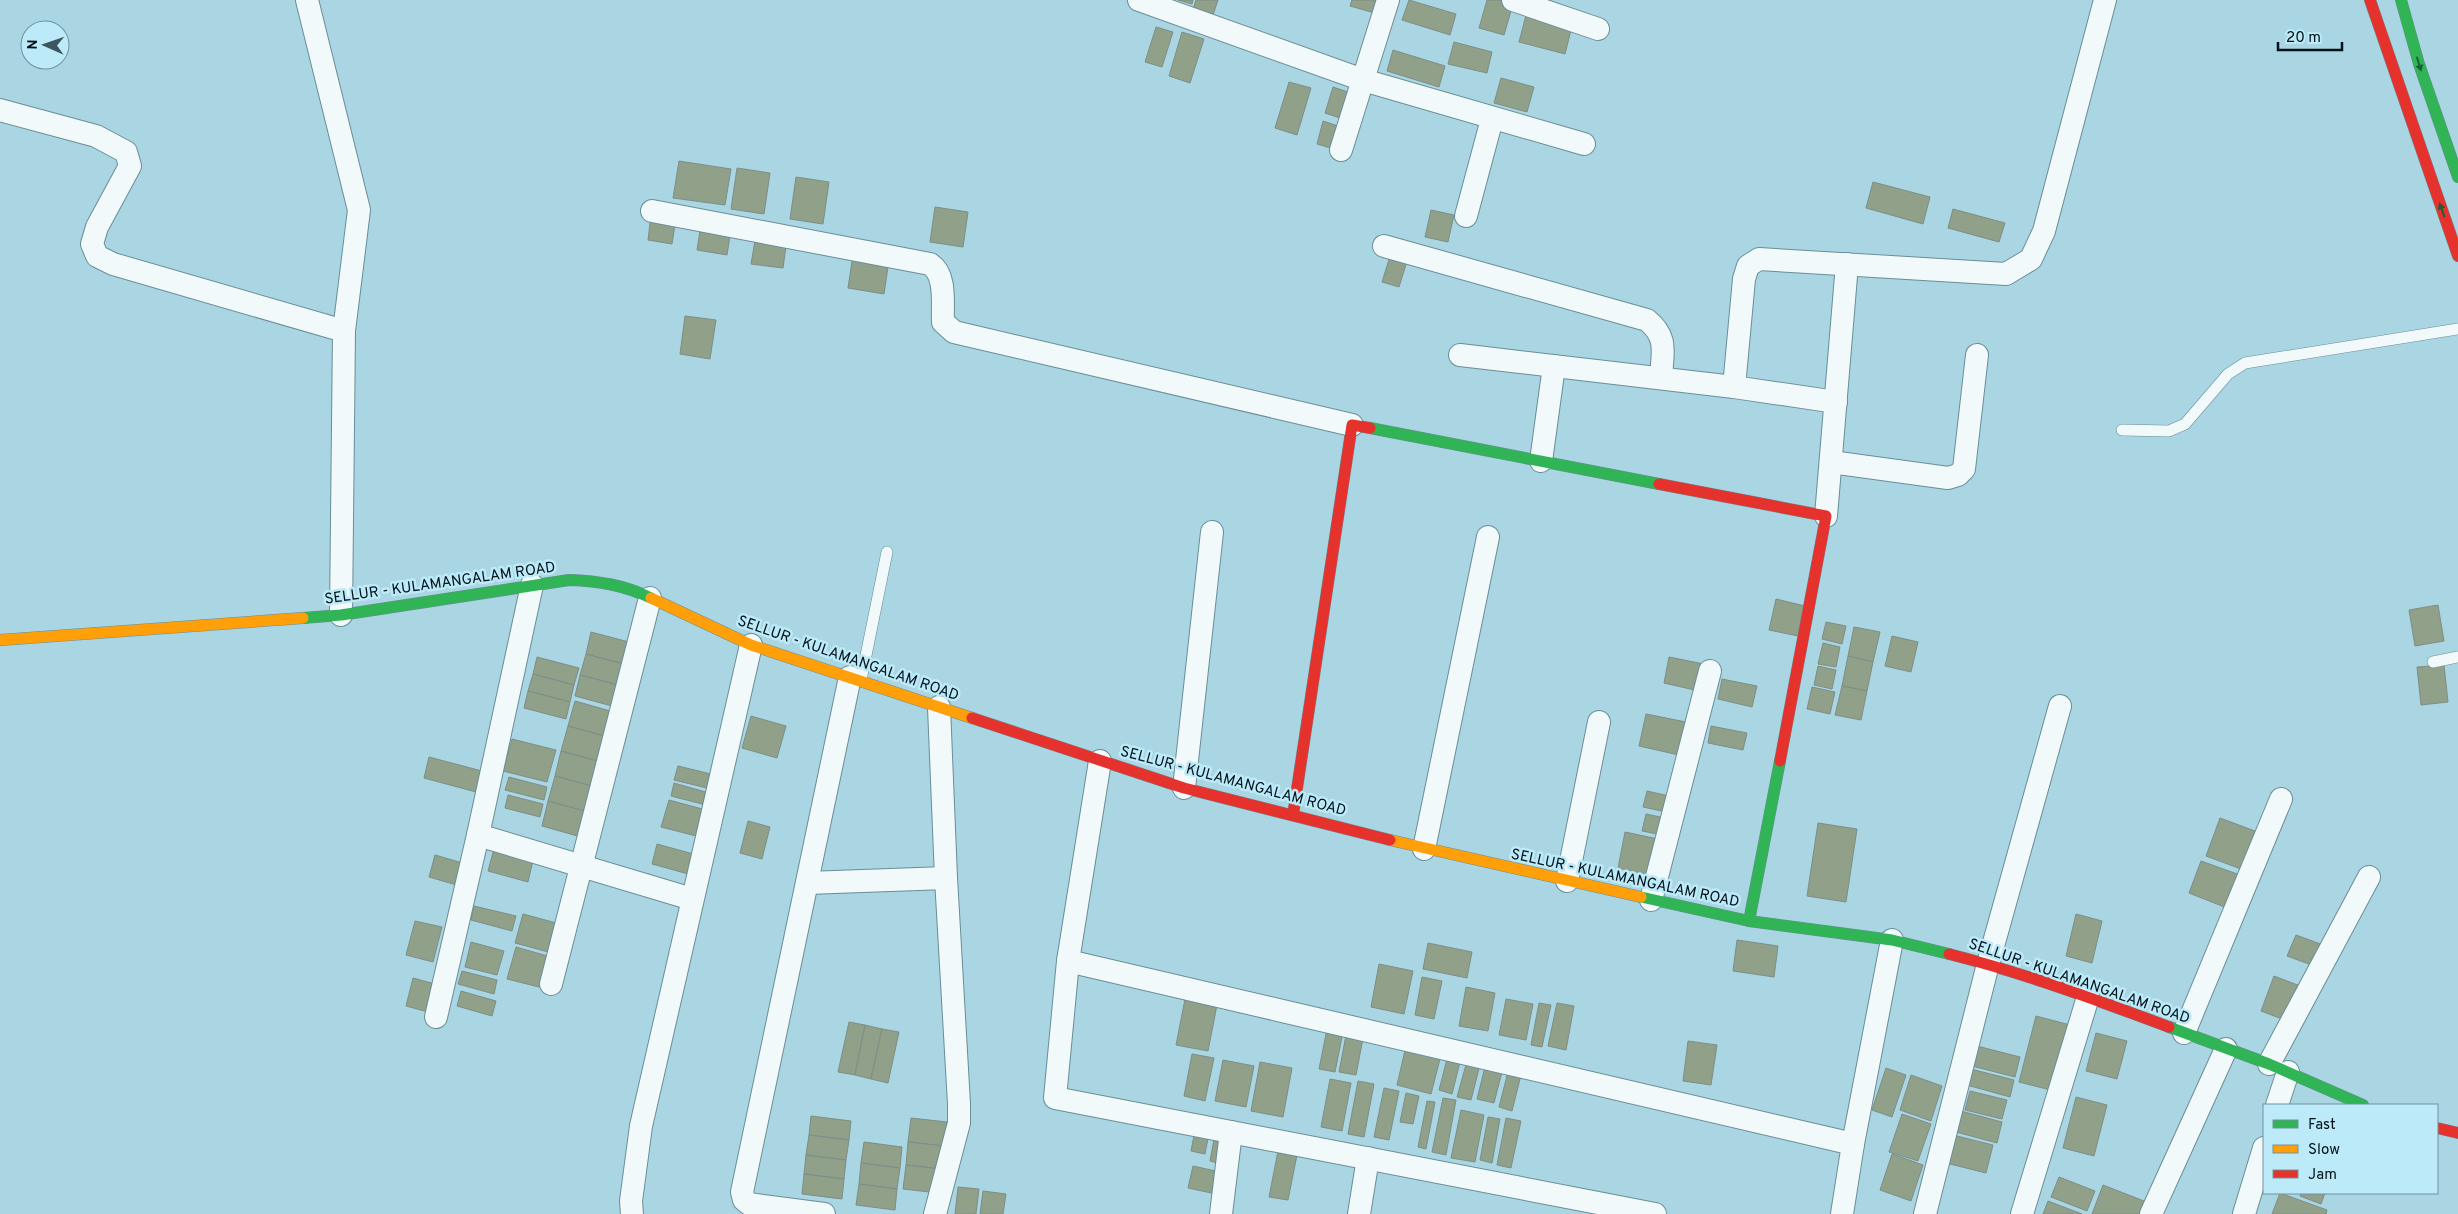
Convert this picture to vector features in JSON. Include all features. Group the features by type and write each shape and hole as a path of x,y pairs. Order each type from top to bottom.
{"main road":[{"path":"2370,0 2458,256"},
{"path":"2401,0 2419,64 2458,177"},
{"path":"1292,815 1352,425 1826,516 1749,921"},
{"name":"SELLUR - KULAMANGALAM ROAD","path":"0,640 341,615 569,580 601,581 632,589 751,645 1184,788 1424,849 1651,900 1749,921 1892,940 1988,964 2088,997 2278,1068 2361,1104"},
{"path":"2438,1128 2458,1133"}],"street":[{"path":"307,0 358,210 344,331 341,615"},
{"path":"1139,0 1363,80 1492,119 1584,144"},
{"path":"1341,150 1388,0"},
{"path":"1513,0 1598,29"},
{"path":"1734,387 1744,279 1748,266 1759,259 2006,274 2031,259 2044,231 2105,0"},
{"path":"0,110 96,136 126,152 130,166 97,227 92,244 97,256 113,264 344,331"},
{"path":"1466,216 1492,119"},
{"path":"652,211 930,264 938,269 941,278 943,322 954,332 1352,425"},
{"path":"1384,246 1647,320 1658,329 1662,341 1661,378"},
{"path":"1826,516 1847,264"},
{"path":"1460,355 1734,387 1836,402"},
{"path":"1831,462 1948,478 1958,475 1964,469 1977,355"},
{"path":"1541,461 1554,366"},
{"path":"1184,788 1212,532"},
{"path":"1424,849 1488,537"},
{"path":"436,1017 478,836 532,585"},
{"path":"551,984 650,598"},
{"path":"632,1214 631,1201 641,1126 751,645"},
{"path":"1651,900 1710,670"},
{"path":"824,1214 749,1204 744,1200 742,1192 807,883 855,678"},
{"path":"1925,1214 1988,964 2060,706"},
{"path":"935,1214 959,1123 939,707"},
{"path":"1567,881 1599,722"},
{"path":"1100,761 1068,961 1055,1098 1655,1214"},
{"path":"2184,1033 2281,799"},
{"path":"478,836 692,899"},
{"path":"2277,1104 2278,1068 2369,877"},
{"path":"807,883 946,878"},
{"path":"1842,1214 1853,1144 1892,940"},
{"path":"1068,961 1853,1144"},
{"path":"2022,1214 2088,997"},
{"path":"2151,1214 2226,1049"},
{"path":"1221,1214 1231,1132"},
{"path":"2244,1214 2263,1151"},
{"path":"1359,1214 1368,1158"}],"lane":[{"path":"2122,430 2169,431 2185,424 2228,374 2245,363 2454,329"},
{"path":"855,678 887,552"},
{"path":"2433,662 2458,657"}],"building":[{"path":"1178,0 1193,0 1192,4"},
{"path":"1196,0 1218,0 1213,15 1193,9"},
{"path":"1352,0 1382,0 1378,14 1350,6"},
{"path":"1409,0 1456,14 1450,35 1402,20"},
{"path":"1487,0 1498,0 1513,4 1504,35 1479,28"},
{"path":"1526,15 1572,26 1565,54 1519,42"},
{"path":"1156,27 1173,32 1162,67 1145,62"},
{"path":"1182,32 1204,39 1190,83 1169,76"},
{"path":"1454,42 1492,52 1487,73 1448,64"},
{"path":"1393,50 1445,66 1439,87 1387,71"},
{"path":"1501,78 1534,87 1527,112 1494,103"},
{"path":"1289,82 1311,88 1297,135 1275,128"},
{"path":"1333,87 1354,94 1346,120 1325,113"},
{"path":"1323,121 1344,128 1337,150 1317,144"},
{"path":"679,161 731,169 725,205 673,198"},
{"path":"737,168 770,173 764,214 731,209"},
{"path":"796,177 829,182 823,224 790,219"},
{"path":"1873,182 1930,197 1923,224 1866,208"},
{"path":"935,207 968,212 963,247 930,242"},
{"path":"1953,209 2005,223 1999,242 1948,228"},
{"path":"1431,210 1454,215 1448,242 1425,237"},
{"path":"651,215 676,218 672,244 648,240"},
{"path":"701,224 731,229 727,255 697,250"},
{"path":"756,235 787,239 783,268 751,264"},
{"path":"1391,253 1408,258 1399,287 1382,282"},
{"path":"853,254 889,260 884,294 848,288"},
{"path":"685,316 716,320 710,359 680,354"},
{"path":"1776,599 1805,606 1798,636 1769,630"},
{"path":"2438,605 2444,641 2415,646 2409,610"},
{"path":"1826,622 1846,626 1842,644 1822,639"},
{"path":"1854,627 1880,632 1873,662 1848,656"},
{"path":"591,632 629,642 623,664 586,654"},
{"path":"1892,636 1918,642 1911,672 1885,666"},
{"path":"1823,643 1840,647 1836,667 1818,664"},
{"path":"586,654 623,664 618,685 580,675"},
{"path":"1848,656 1873,662 1867,691 1842,686"},
{"path":"537,657 579,668 574,685 533,674"},
{"path":"1669,657 1704,664 1699,691 1664,683"},
{"path":"2444,665 2448,702 2421,705 2417,667"},
{"path":"1818,666 1836,670 1832,689 1814,685"},
{"path":"533,674 574,685 570,702 528,691"},
{"path":"580,675 618,685 612,706 575,696"},
{"path":"1722,679 1757,686 1752,707 1718,699"},
{"path":"1842,686 1867,691 1861,720 1835,715"},
{"path":"1812,687 1835,692 1830,714 1807,709"},
{"path":"528,691 570,702 566,719 524,708"},
{"path":"575,701 614,712 608,737 568,726"},
{"path":"1646,714 1686,722 1679,755 1639,746"},
{"path":"751,716 786,726 777,758 742,748"},
{"path":"568,726 608,737 601,762 561,751"},
{"path":"1711,726 1747,733 1743,750 1708,743"},
{"path":"512,739 556,750 547,782 503,771"},
{"path":"561,751 601,762 595,787 555,776"},
{"path":"429,757 482,771 476,792 424,778"},
{"path":"678,766 715,775 711,789 674,780"},
{"path":"555,776 595,787 588,812 548,801"},
{"path":"509,777 547,787 544,800 505,790"},
{"path":"674,783 709,793 706,805 671,796"},
{"path":"1647,791 1669,796 1666,812 1643,807"},
{"path":"508,795 543,804 540,817 505,808"},
{"path":"669,800 706,810 700,837 661,827"},
{"path":"548,801 588,812 581,837 542,826"},
{"path":"1646,814 1665,818 1662,835 1642,831"},
{"path":"2220,818 2255,831 2241,869 2206,856"},
{"path":"748,821 770,827 762,859 740,853"},
{"path":"1818,823 1857,829 1846,902 1807,896"},
{"path":"1625,832 1658,839 1650,875 1618,868"},
{"path":"657,844 697,855 692,875 652,864"},
{"path":"495,845 534,856 528,882 488,871"},
{"path":"435,855 466,864 460,886 429,877"},
{"path":"2201,861 2240,875 2227,908 2189,893"},
{"path":"474,906 516,916 512,931 471,920"},
{"path":"523,914 560,924 552,953 515,943"},
{"path":"2076,914 2102,921 2092,963 2066,956"},
{"path":"415,921 442,927 433,962 406,955"},
{"path":"2296,935 2326,946 2317,967 2287,956"},
{"path":"1737,940 1778,946 1774,977 1733,971"},
{"path":"471,942 504,951 497,975 465,967"},
{"path":"1428,943 1472,952 1467,978 1423,969"},
{"path":"516,947 551,957 543,988 507,979"},
{"path":"1379,964 1413,971 1404,1014 1371,1007"},
{"path":"462,971 497,980 494,994 458,984"},
{"path":"2274,976 2303,987 2290,1022 2261,1011"},
{"path":"1422,977 1442,981 1434,1019 1415,1015"},
{"path":"413,978 435,984 428,1012 406,1006"},
{"path":"1466,987 1495,993 1488,1031 1459,1026"},
{"path":"461,991 496,1001 492,1016 457,1006"},
{"path":"1185,999 1217,1005 1208,1051 1176,1045"},
{"path":"1506,999 1533,1004 1526,1040 1499,1035"},
{"path":"1539,1003 1551,1005 1542,1047 1531,1045"},
{"path":"1557,1003 1574,1006 1566,1050 1548,1046"},
{"path":"2036,1016 2074,1026 2058,1092 2019,1082"},
{"path":"849,1022 865,1025 855,1075 838,1072"},
{"path":"865,1025 882,1029 871,1079 855,1075"},
{"path":"882,1029 899,1032 888,1083 871,1079"},
{"path":"1327,1029 1343,1032 1335,1072 1319,1069"},
{"path":"1347,1030 1364,1033 1356,1075 1339,1072"},
{"path":"2096,1033 2127,1041 2117,1079 2086,1071"},
{"path":"1688,1041 1717,1045 1711,1085 1683,1081"},
{"path":"1973,1045 2020,1057 2015,1077 1968,1065"},
{"path":"1406,1046 1441,1055 1431,1094 1397,1085"},
{"path":"1192,1054 1214,1058 1205,1101 1184,1096"},
{"path":"1448,1055 1461,1058 1452,1094 1439,1090"},
{"path":"1223,1060 1254,1066 1246,1107 1215,1101"},
{"path":"1467,1061 1480,1065 1471,1100 1457,1097"},
{"path":"1260,1062 1292,1068 1283,1117 1251,1111"},
{"path":"1486,1063 1503,1068 1494,1103 1477,1099"},
{"path":"1509,1068 1522,1071 1512,1111 1499,1107"},
{"path":"1886,1068 1906,1075 1892,1117 1872,1110"},
{"path":"1967,1068 2014,1080 2010,1097 1963,1084"},
{"path":"1911,1075 1942,1086 1931,1121 1900,1110"},
{"path":"1330,1079 1351,1083 1342,1131 1321,1127"},
{"path":"1358,1081 1374,1084 1364,1137 1348,1134"},
{"path":"1384,1088 1399,1091 1389,1140 1374,1137"},
{"path":"1970,1091 2007,1100 2002,1119 1965,1110"},
{"path":"1406,1093 1419,1096 1413,1124 1400,1122"},
{"path":"2076,1097 2107,1105 2094,1156 2063,1148"},
{"path":"1443,1098 1456,1100 1446,1155 1432,1152"},
{"path":"1427,1101 1435,1102 1426,1149 1418,1147"},
{"path":"1461,1110 1484,1115 1475,1162 1451,1158"},
{"path":"1961,1111 2002,1122 1997,1143 1956,1132"},
{"path":"1902,1114 1931,1124 1918,1161 1889,1152"},
{"path":"811,1116 851,1121 849,1140 809,1135"},
{"path":"1488,1117 1500,1119 1492,1163 1480,1160"},
{"path":"911,1118 947,1122 944,1146 908,1142"},
{"path":"1506,1118 1521,1121 1511,1168 1497,1165"},
{"path":"1195,1130 1209,1133 1205,1154 1191,1151"},
{"path":"1215,1134 1226,1136 1221,1164 1210,1161"},
{"path":"809,1135 849,1140 846,1160 806,1155"},
{"path":"1953,1135 1993,1145 1986,1173 1946,1163"},
{"path":"864,1142 902,1147 900,1168 861,1163"},
{"path":"908,1142 944,1146 941,1169 906,1165"},
{"path":"1279,1146 1298,1150 1288,1200 1269,1197"},
{"path":"1892,1154 1923,1165 1911,1201 1880,1190"},
{"path":"806,1155 846,1160 844,1179 804,1174"},
{"path":"861,1163 900,1168 897,1189 859,1184"},
{"path":"906,1165 941,1169 938,1193 903,1189"},
{"path":"1193,1166 1220,1172 1216,1194 1188,1188"},
{"path":"804,1174 844,1179 842,1199 802,1194"},
{"path":"2059,1177 2095,1191 2087,1211 2051,1197"},
{"path":"859,1184 897,1189 895,1210 856,1205"},
{"path":"2103,1185 2144,1201 2139,1214 2092,1214"},
{"path":"958,1187 979,1189 976,1214 955,1214"},
{"path":"983,1191 1006,1194 1003,1214 980,1214"},
{"path":"2280,1194 2327,1210 2326,1214 2272,1214"},
{"path":"2301,1194 2325,1194 2321,1204 2300,1196"},
{"path":"2048,1201 2082,1214 2043,1214"}],"traffic: fast":[{"path":"2401,0 2419,64 2458,177"},
{"path":"1370,428 1659,484"},
{"path":"303,618 341,615 569,580 611,584 651,598"},
{"path":"1749,921 1780,761"},
{"path":"1641,897 1749,921 1892,940 1949,954"},
{"path":"2169,1027 2269,1064 2361,1104"}],"traffic: slow":[{"path":"651,598 751,645 972,718"},
{"path":"0,640 303,618"},
{"path":"1390,840 1641,897"}],"traffic: jam":[{"path":"2370,0 2458,256"},
{"path":"1293,815 1352,425 1370,428"},
{"path":"1659,484 1826,516 1780,761"},
{"path":"972,718 1184,788 1390,840"},
{"path":"1949,954 2033,978 2169,1027"},
{"path":"2438,1128 2458,1133"}]}
